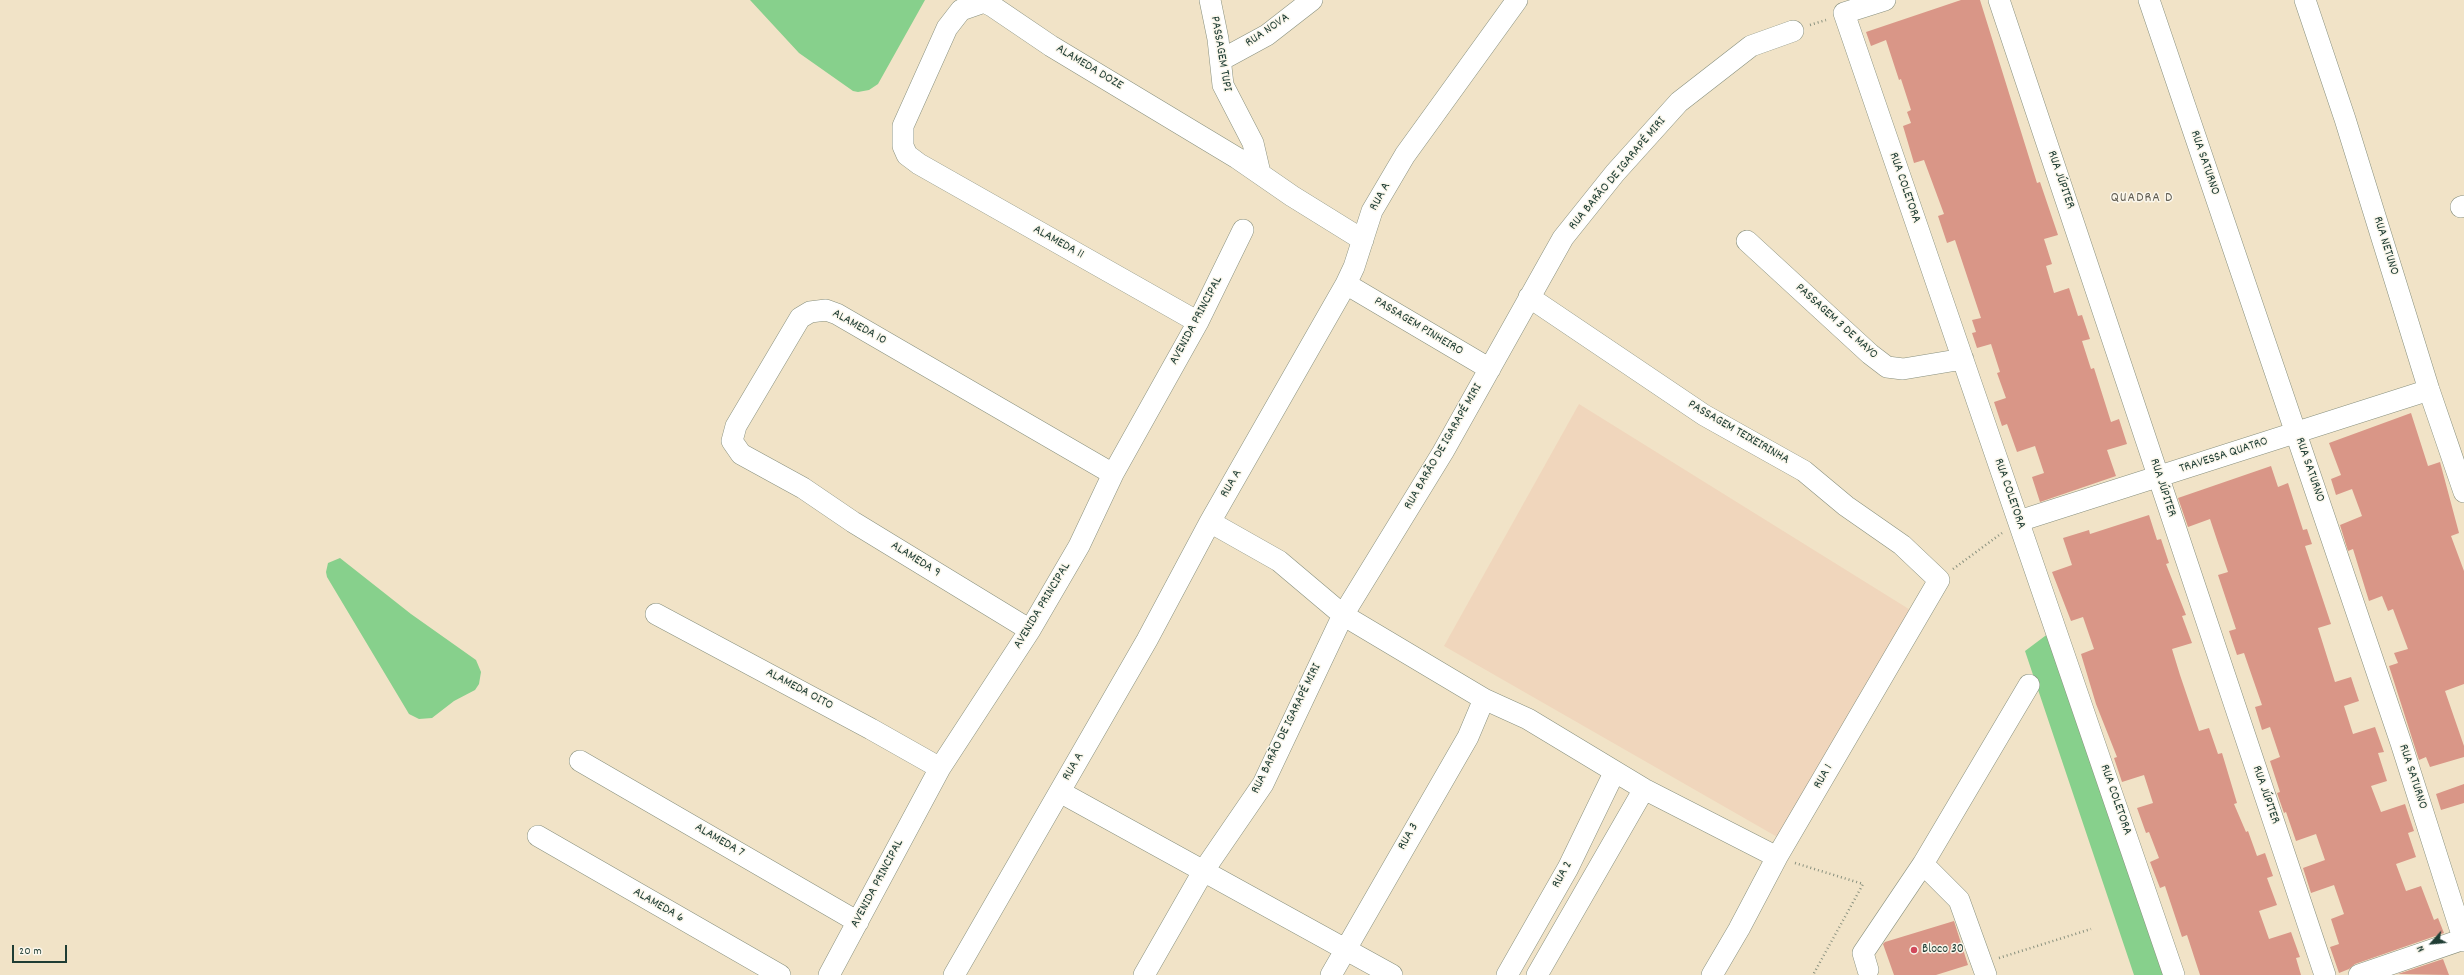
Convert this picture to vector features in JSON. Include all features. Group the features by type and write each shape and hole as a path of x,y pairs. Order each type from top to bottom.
{"street":[{"name":"PASSAGEM TUPI","path":"1210,0 1221,60 1223,85 1253,143 1260,172"},
{"name":"RUA NOVA","path":"1221,60 1267,35 1312,0"},
{"name":"RUA A","path":"954,975 1147,640 1210,522 1346,284 1354,267 1372,211 1405,155 1517,0"},
{"path":"1844,13 1885,0"},
{"name":"RUA JÚPITER","path":"1999,0 2069,204 2158,478 2325,975"},
{"name":"RUA SATURNO","path":"2149,0 2402,743 2464,940"},
{"name":"RUA NETUNO","path":"2305,0 2348,126 2429,390 2464,492"},
{"name":"ALAMEDA DOZE","path":"919,164 906,155 903,146 903,126 952,18 961,10 984,2 1051,46 1260,172 1278,187 1363,240"},
{"name":"RUA COLETORA","path":"1844,13 2174,975"},
{"name":"RUA BARÃO DE IGARAPÉ MIRI","path":"1144,975 1204,870 1263,784 1343,615 1443,452 1563,238 1615,173 1679,102 1751,46 1793,31"},
{"name":"ALAMEDA 11","path":"919,164 1198,322"},
{"name":"AVENIDA PRINCIPAL","path":"829,975 940,768 1030,630 1079,546 1113,474 1198,322 1243,230"},
{"name":"PASSAGEM 3 DE MAYO","path":"1747,240 1870,354 1887,366 1903,369 1963,359"},
{"name":"PASSAGEM PINHEIRO","path":"1346,284 1490,369"},
{"name":"PASSAGEM TEIXEIRINHA","path":"1529,297 1704,415 1804,471 1846,506 1902,545 1938,580"},
{"name":"ALAMEDA 10","path":"803,488 741,454 732,441 736,426 792,328 800,318 818,310 837,314 1113,474"},
{"name":"TRAVESSA QUATRO","path":"2018,521 2158,478 2429,390"},
{"name":"ALAMEDA 9","path":"803,488 853,522 1030,630"},
{"path":"1210,522 1279,562 1343,615 1484,698 1528,719 1614,773 1776,857"},
{"name":"RUA 1","path":"1712,975 1739,929 1776,857 1938,580"},
{"name":"ALAMEDA OITO","path":"656,614 872,729 940,768"},
{"path":"1866,973 1863,953 1923,864 2029,685"},
{"name":"RUA 3","path":"1331,975 1468,737 1484,698"},
{"name":"ALAMEDA 7","path":"580,761 858,922"},
{"name":"RUA 2","path":"1507,975 1568,868 1614,773"},
{"path":"1537,975 1644,789"},
{"path":"1060,792 1204,870 1392,975"},
{"name":"ALAMEDA 6","path":"538,836 780,975"},
{"path":"1923,864 1959,900 1984,969"},
{"path":"2359,975 2464,940"}],"path":[{"path":"1793,31 1844,13"},
{"path":"1938,580 2018,521"},
{"path":"1776,857 1863,884 1813,975"},
{"path":"1984,969 2091,929"}],"shaded area":[{"path":"1579,404 1912,611 1779,838 1444,646"}],"green space":[{"path":"750,0 925,0 878,84 869,90 858,92 853,91 799,53"},
{"path":"340,558 411,614 476,660 481,672 479,684 475,690 454,701 432,718 419,719 409,714 327,577 326,572 328,563"},
{"path":"2053,630 2167,975 2134,975 2025,651"}],"building":[{"path":"1961,0 1980,0 2037,183 2040,182 2058,235 2044,239 2052,264 2046,266 2054,293 2069,288 2078,316 2082,315 2090,339 2082,341 2091,369 2094,368 2111,422 2119,419 2127,444 2107,450 2116,476 2040,502 2032,477 2044,473 2035,446 2017,452 2007,424 2002,426 1994,402 2006,398 1997,373 2000,372 1991,344 1977,348 1972,333 1976,332 1972,320 1981,318 1955,240 1947,243 1938,216 1944,214 1924,160 1914,163 1903,126 1911,123 1907,112 1911,110 1901,79 1899,80 1886,40 1871,46 1866,32"},
{"path":"2411,413 2428,466 2440,462 2459,533 2451,536 2464,571 2464,684 2445,691 2464,746 2464,757 2430,767 2426,757 2419,760 2389,666 2398,663 2394,653 2408,649 2393,609 2388,611 2382,596 2369,601 2353,549 2348,551 2340,525 2362,516 2352,489 2336,495 2331,479 2341,475 2329,443"},
{"path":"2271,466 2278,487 2288,483 2303,530 2307,529 2312,544 2305,546 2331,624 2318,628 2335,682 2351,677 2359,701 2344,706 2353,734 2375,727 2384,752 2378,753 2387,781 2371,786 2381,812 2405,804 2414,831 2408,833 2416,857 2396,864 2406,891 2421,886 2434,920 2438,918 2444,933 2355,964 2349,969 2339,973 2330,947 2339,944 2331,919 2344,914 2334,885 2311,893 2303,868 2325,860 2316,834 2296,841 2286,812 2284,813 2277,793 2280,792 2270,761 2280,757 2270,727 2262,730 2255,707 2262,705 2244,653 2237,655 2229,631 2236,629 2218,575 2228,572 2210,519 2188,527 2178,498"},
{"path":"2149,515 2157,540 2161,539 2169,563 2166,564 2186,615 2182,616 2192,643 2172,649 2180,675 2199,731 2209,728 2218,754 2222,753 2237,803 2234,804 2246,832 2248,831 2257,856 2265,853 2273,876 2267,878 2277,905 2259,911 2269,939 2291,932 2300,957 2296,958 2301,975 2200,975 2187,935 2182,937 2165,886 2160,888 2150,862 2159,858 2149,832 2146,833 2137,808 2153,803 2144,775 2122,782 2114,758 2117,757 2096,704 2081,654 2094,649 2083,617 2071,621 2052,572 2072,565 2063,538 2089,530 2090,534"},
{"path":"2464,784 2464,803 2441,810 2436,794"},
{"name":"Bloco 30","path":"1954,921 1968,965 1936,975 1894,975 1883,944 1885,942"},
{"path":"2443,959 2449,975 2398,974"}],"place":[{"name":"Bloco 30","path":"1914,950"}],"district":[{"name":"QUADRA D","path":"2142,199"}]}
